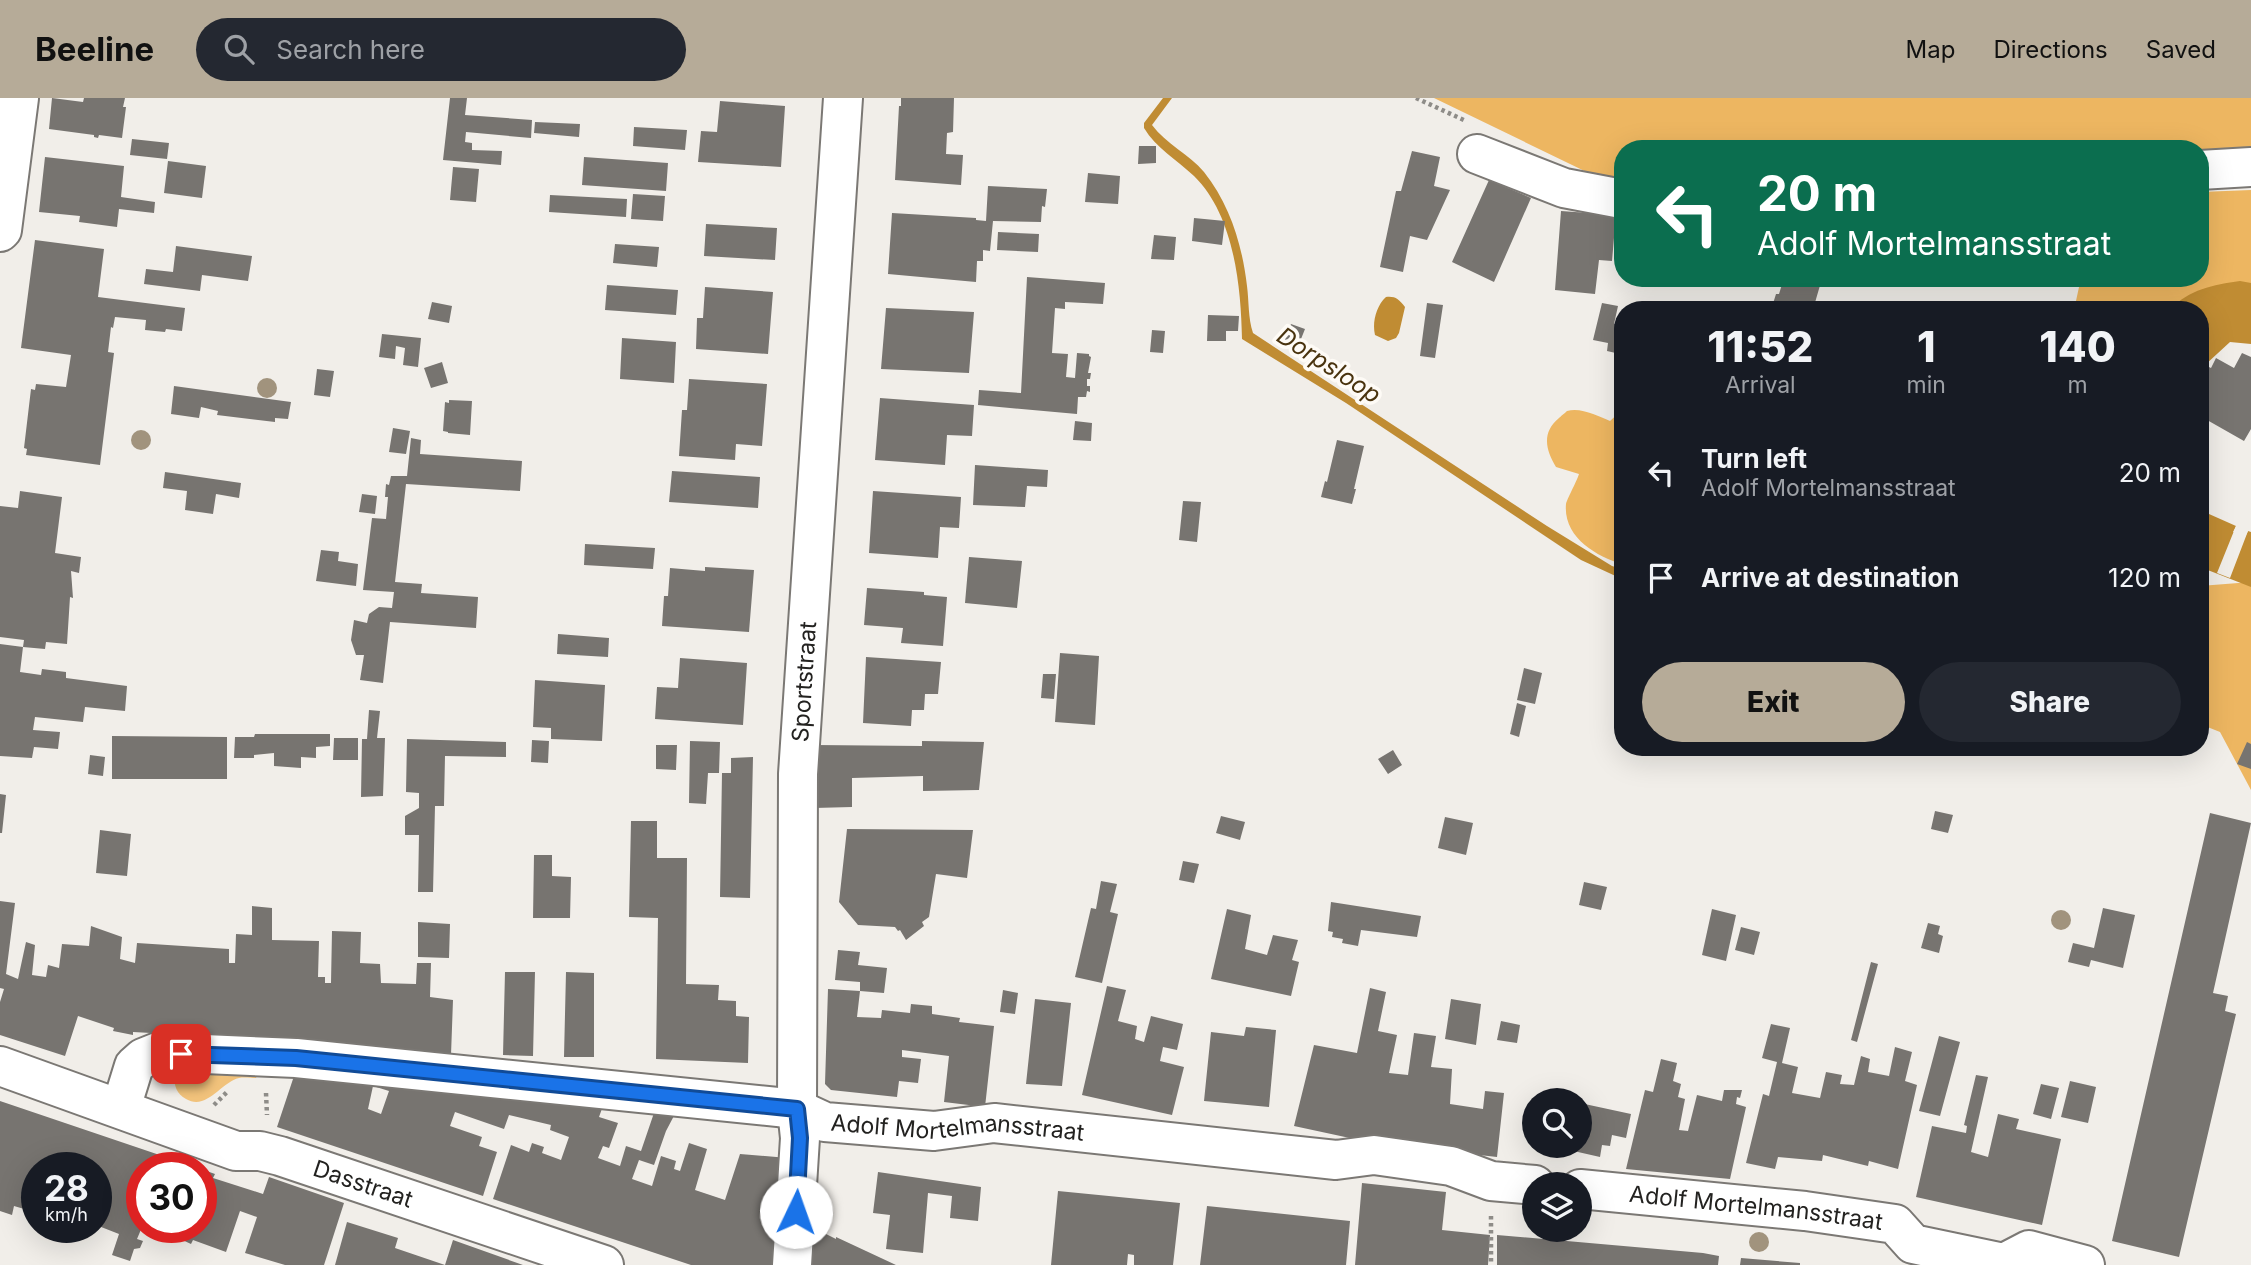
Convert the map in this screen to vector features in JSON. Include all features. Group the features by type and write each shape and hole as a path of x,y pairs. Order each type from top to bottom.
{"street":[{"path":"0,232 19,98"},
{"name":"Sportstraat","path":"792,1265 800,1138 797,1109 798,774 843,98"},
{"path":"1476,154 1564,188 1614,197"},
{"path":"2209,169 2251,167"},
{"name":"Adolf Mortelmansstraat","path":"121,1108 134,1066 142,1058 158,1052 296,1058 797,1109 825,1122 934,1131 994,1123 1336,1160 1374,1155 1451,1166 1491,1181 1522,1184"},
{"name":"Dasstraat","path":"0,1066 236,1151 260,1151 604,1265"},
{"name":"Adolf Mortelmansstraat","path":"1592,1190 1805,1211 1895,1224 1913,1244 2004,1263 2029,1250 2085,1265"}],"path":[{"path":"260,1151 267,1112 265,1083 272,1058"},
{"path":"1491,1181 1491,1265"}],"shaded area":[{"path":"1163,98 1172,98 1152,125 1204,172 1228,211 1245,270 1253,333 1547,526 1614,567 1614,575 1581,560 1346,403 1242,339 1240,297 1233,252 1218,210 1208,192 1194,176 1161,148 1144,128 1144,123"},
{"path":"1434,98 2251,98 2251,154 2209,156 2209,140 1614,140 1614,179 1599,178"},
{"path":"2251,190 2251,317 2209,311 2209,301 2076,301 2079,287 2209,287 2209,192"},
{"path":"2240,281 2251,283 2251,344 2230,342 2209,361 2209,301 2180,301 2211,286"},
{"path":"1386,297 1397,299 1405,307 1399,333 1396,338 1388,341 1375,335 1374,330 1377,310"},
{"path":"1567,411 1584,411 1610,421 1614,417 1614,561 1583,543 1570,526 1566,516 1566,504 1579,474 1556,467 1547,442 1553,424"},
{"path":"2209,514 2236,526 2233,532 2245,537 2248,531 2251,532 2251,587 2209,571"},
{"path":"2251,582 2251,790 2220,732 2209,728 2209,585"},
{"path":"261,1068 256,1078 232,1081 207,1099 194,1102 178,1092 174,1076 180,1070"}],"pier":[{"path":"2236,526 2239,527 2237,530 2243,533 2248,531 2230,578 2217,573"}],"building":[{"path":"52,98 83,102 84,98 125,98 122,138 99,135 98,138 94,135 49,129"},
{"path":"450,98 467,98 465,115 532,120 531,138 466,132 465,142 472,143 472,150 502,151 501,165 443,160"},
{"path":"901,98 954,98 953,132 947,133 946,154 963,155 961,185 895,180"},
{"path":"720,101 785,106 781,167 698,162 701,131 717,132"},
{"path":"535,122 580,124 579,137 534,133"},
{"path":"634,127 687,130 685,150 633,146"},
{"path":"132,139 169,143 167,159 130,155"},
{"path":"1139,146 1156,146 1156,163 1138,164"},
{"path":"1412,151 1440,157 1434,186 1450,190 1427,240 1410,236 1403,272 1380,267 1396,191 1401,191"},
{"path":"45,157 124,166 121,197 155,202 154,213 119,209 117,227 79,222 80,216 39,212"},
{"path":"584,157 668,163 666,191 582,185"},
{"path":"168,161 206,166 202,198 164,193"},
{"path":"453,167 479,169 476,202 450,200"},
{"path":"1088,173 1120,176 1118,204 1085,202"},
{"path":"1489,180 1531,198 1494,282 1452,262"},
{"path":"988,186 1047,189 1045,207 1042,206 1041,222 993,221 990,251 983,250 983,261 977,261 976,282 888,274 892,213 976,218 986,221"},
{"path":"633,194 665,196 663,221 631,219"},
{"path":"550,195 627,199 626,217 549,212"},
{"path":"1561,211 1614,215 1612,261 1599,260 1595,294 1555,290"},
{"path":"1194,218 1225,221 1222,245 1192,241"},
{"path":"706,224 777,228 775,260 704,256"},
{"path":"998,232 1039,234 1038,252 997,250"},
{"path":"1154,235 1176,237 1174,260 1151,259"},
{"path":"35,240 104,249 98,297 185,308 182,331 145,330 146,320 115,317 108,352 114,353 100,465 26,455 27,449 24,448 31,389 35,390 36,384 66,387 71,355 21,348"},
{"path":"615,244 659,247 657,267 613,263"},
{"path":"176,246 252,256 248,281 202,275 200,291 144,284 146,269 173,272"},
{"path":"1027,277 1105,283 1103,304 1065,302 1065,309 1055,308 1052,353 1068,354 1066,377 1075,378 1077,353 1089,354 1091,357 1088,373 1091,373 1090,379 1087,379 1090,392 1087,391 1086,397 1078,397 1077,414 978,405 979,390 1021,393"},
{"path":"607,285 678,290 676,315 605,310"},
{"path":"705,287 773,292 768,354 696,349 697,318 703,318"},
{"path":"1781,287 1820,287 1815,301 1774,301 1776,294 1779,294"},
{"path":"432,302 452,306 449,323 428,319"},
{"path":"1427,303 1443,305 1435,358 1420,356"},
{"path":"1602,303 1614,305 1614,353 1607,351 1608,343 1593,340"},
{"path":"886,308 974,312 969,373 881,369"},
{"path":"1208,315 1239,316 1238,331 1226,331 1226,341 1207,341"},
{"path":"1291,324 1305,329 1297,349 1283,344"},
{"path":"1152,330 1165,331 1163,353 1150,352"},
{"path":"382,334 421,338 418,367 403,365 405,348 396,346 395,359 379,357"},
{"path":"622,338 676,342 674,383 620,379"},
{"path":"2242,353 2251,357 2251,429 2244,441 2209,421 2209,367 2211,368 2216,358 2234,368"},
{"path":"442,362 448,383 431,388 424,368"},
{"path":"317,369 334,371 330,397 314,395"},
{"path":"689,379 767,384 762,446 736,444 735,460 679,456 682,410 687,410"},
{"path":"174,386 291,402 288,419 275,418 275,422 217,415 218,411 201,407 199,418 171,414"},
{"path":"880,398 974,405 972,436 947,435 945,465 875,460"},
{"path":"449,400 472,401 470,435 443,431 445,402 449,403"},
{"path":"1075,421 1092,423 1091,441 1073,440"},
{"path":"393,428 410,431 406,454 389,452"},
{"path":"411,438 421,440 420,454 522,461 520,491 406,484 395,582 422,584 421,593 478,597 476,628 390,622 383,683 360,680 364,655 356,655 351,640 354,620 367,623 369,614 379,607 392,608 394,592 363,590 372,518 386,519 386,484 389,485 391,476 407,476"},
{"path":"1337,440 1364,446 1352,504 1321,497"},
{"path":"975,465 1048,470 1047,487 1027,486 1025,507 973,505"},
{"path":"672,471 760,477 758,508 669,502"},
{"path":"165,472 241,483 239,498 216,494 213,514 185,510 187,491 163,488"},
{"path":"20,491 62,497 55,553 81,557 79,573 71,571 73,598 70,597 67,644 46,642 45,649 23,647 24,640 0,637 0,506 18,508"},
{"path":"873,491 961,497 959,528 940,527 938,558 869,553"},
{"path":"362,494 377,496 375,514 359,512"},
{"path":"1183,501 1201,502 1197,542 1179,540"},
{"path":"585,544 655,548 653,569 584,565"},
{"path":"321,550 339,552 338,561 358,564 356,586 316,581"},
{"path":"969,557 1022,561 1017,608 965,603"},
{"path":"705,567 754,570 749,632 662,626 664,596 668,596 670,568 705,571"},
{"path":"867,588 924,592 924,595 947,597 943,646 901,643 903,628 864,625"},
{"path":"558,634 609,638 608,657 557,654"},
{"path":"0,644 23,647 20,672 41,675 42,669 66,672 66,678 127,686 125,711 85,707 83,722 35,717 33,730 60,732 58,749 34,747 32,758 0,756"},
{"path":"1060,653 1099,656 1095,725 1055,722"},
{"path":"866,657 941,662 938,694 925,694 924,710 912,710 911,726 863,723"},
{"path":"680,658 747,663 743,725 655,719 657,687 678,688"},
{"path":"1524,668 1542,673 1535,704 1517,700"},
{"path":"1043,674 1056,674 1054,699 1041,698"},
{"path":"535,680 605,685 602,741 551,739 551,728 533,727"},
{"path":"1517,703 1526,706 1519,737 1510,734"},
{"path":"369,710 380,711 377,738 385,738 383,796 361,797 362,739 367,739"},
{"path":"255,734 330,734 330,746 316,747 316,758 301,757 301,768 274,766 274,753 254,755 254,758 234,758 235,737 254,737"},
{"path":"112,736 227,737 227,779 112,779"},
{"path":"334,738 358,738 358,760 333,760"},
{"path":"407,739 506,742 506,757 445,756 444,806 435,806 433,892 418,892 419,835 405,835 405,816 419,808 419,793 406,792"},
{"path":"532,740 549,741 548,763 531,762"},
{"path":"690,741 720,742 719,773 708,773 706,804 689,803"},
{"path":"922,741 984,742 979,790 923,791 923,776 852,778 852,807 814,808 815,745 922,746"},
{"path":"2247,742 2251,744 2251,769 2237,764"},
{"path":"656,745 677,745 676,770 656,769"},
{"path":"1393,750 1402,765 1388,774 1378,759"},
{"path":"90,755 105,757 103,776 88,774"},
{"path":"753,757 750,898 720,897 722,773 731,773 731,758"},
{"path":"0,794 6,795 2,833 0,833"},
{"path":"1935,811 1953,815 1948,833 1931,829"},
{"path":"2210,813 2251,823 2213,993 2228,996 2225,1011 2236,1014 2179,1257 2112,1241"},
{"path":"1221,816 1245,822 1240,840 1216,833"},
{"path":"1445,817 1473,823 1466,855 1438,848"},
{"path":"631,821 657,821 657,858 687,858 686,984 719,985 718,1000 736,1001 736,1016 749,1017 748,1063 656,1059 658,918 629,917"},
{"path":"847,829 973,830 967,878 936,874 929,917 922,922 924,926 906,940 895,927 858,925 839,902"},
{"path":"100,830 131,834 127,876 96,873"},
{"path":"534,855 552,855 552,876 571,877 570,918 533,918"},
{"path":"1183,861 1199,864 1194,883 1179,880"},
{"path":"1101,881 1117,884 1110,912 1118,914 1102,983 1075,977 1091,908 1096,909"},
{"path":"1584,882 1607,887 1601,910 1579,905"},
{"path":"0,901 15,903 6,974 18,979 26,942 35,945 32,975 46,977 48,965 59,968 62,944 89,946 91,926 122,937 120,959 135,963 137,943 229,949 229,963 235,963 236,934 252,935 252,906 272,908 272,940 319,941 318,977 325,977 325,983 331,983 332,931 361,932 360,963 380,964 381,983 416,984 417,963 431,963 430,997 453,1000 451,1055 297,1041 133,1032 133,1035 113,1031 114,1028 78,1016 65,1056 0,1035 0,1002 4,989 0,988"},
{"path":"1331,902 1421,916 1417,937 1361,930 1358,946 1342,943 1343,939 1332,937 1333,932 1328,931"},
{"path":"2103,908 2135,915 2123,968 2091,960 2089,967 2068,962 2073,943 2094,948"},
{"path":"1227,909 1251,915 1245,949 1267,955 1273,935 1298,940 1292,960 1299,962 1291,996 1211,979"},
{"path":"1712,909 1736,915 1726,961 1702,955"},
{"path":"418,922 450,924 449,958 418,957"},
{"path":"1928,923 1940,926 1938,934 1943,936 1939,953 1921,948"},
{"path":"1741,927 1760,932 1754,955 1735,950"},
{"path":"838,950 860,952 858,965 887,968 884,993 860,991 860,982 835,980"},
{"path":"1871,962 1878,964 1857,1042 1851,1040"},
{"path":"505,972 535,972 533,1056 503,1055"},
{"path":"566,972 594,973 594,1057 564,1057"},
{"path":"1107,986 1126,990 1118,1021 1137,1026 1135,1039 1144,1042 1151,1016 1183,1024 1177,1050 1163,1047 1160,1061 1184,1067 1172,1115 1082,1095"},
{"path":"1370,988 1386,992 1378,1031 1397,1035 1389,1073 1408,1075 1414,1033 1436,1036 1431,1067 1452,1069 1450,1104 1483,1109 1485,1091 1504,1093 1497,1157 1373,1143 1294,1126 1314,1045 1357,1053"},
{"path":"828,989 860,991 857,1017 881,1018 882,1010 910,1013 911,1004 932,1006 932,1014 960,1018 959,1022 994,1026 985,1107 944,1102 949,1056 902,1050 902,1057 921,1059 918,1083 899,1081 897,1097 831,1090 825,1084"},
{"path":"1003,990 1018,993 1015,1014 1000,1012"},
{"path":"1035,999 1071,1003 1062,1086 1026,1084"},
{"path":"1451,999 1481,1004 1476,1045 1445,1039"},
{"path":"1501,1021 1520,1025 1517,1043 1497,1040"},
{"path":"1771,1024 1790,1028 1782,1063 1798,1067 1792,1093 1820,1098 1826,1072 1842,1075 1840,1084 1854,1085 1861,1056 1870,1059 1868,1072 1889,1076 1895,1047 1912,1052 1905,1081 1917,1085 1898,1169 1869,1161 1868,1166 1823,1155 1822,1161 1778,1157 1775,1169 1746,1163 1763,1094 1769,1096 1777,1062 1762,1058"},
{"path":"1246,1027 1276,1030 1269,1107 1204,1101 1211,1032 1244,1036"},
{"path":"1939,1036 1960,1042 1940,1116 1919,1111"},
{"path":"1661,1059 1677,1063 1673,1081 1681,1084 1678,1097 1685,1099 1679,1130 1688,1131 1697,1095 1722,1101 1724,1090 1742,1090 1736,1104 1746,1107 1730,1179 1626,1169 1645,1090 1653,1092"},
{"path":"296,1070 604,1103 599,1117 618,1123 609,1148 603,1146 598,1158 620,1166 626,1146 641,1151 655,1110 676,1112 654,1165 639,1160 632,1179 652,1186 661,1156 676,1161 674,1169 680,1171 689,1143 707,1149 695,1190 725,1200 740,1154 788,1158 783,1265 691,1265 493,1199 511,1145 529,1152 532,1143 544,1147 542,1153 561,1160 569,1137 550,1130 551,1125 509,1115 504,1129 455,1112 450,1126 482,1137 479,1146 497,1152 483,1196 277,1127","holes":["373,1086 389,1091 381,1114 368,1109"]},
{"path":"1976,1075 1988,1077 1971,1152 1988,1157 1998,1114 2019,1119 2016,1129 2061,1139 2042,1225 1916,1197 1932,1126 1966,1133 1967,1126 1964,1125"},
{"path":"2070,1081 2096,1087 2088,1123 2061,1117"},
{"path":"2041,1084 2059,1088 2051,1119 2033,1114"},
{"path":"0,1101 151,1152 126,1152 126,1243 142,1243 140,1248 134,1249 130,1261 112,1255 119,1234 112,1231 112,1152 21,1152 21,1208 14,1206 12,1215 0,1211"},
{"path":"1592,1106 1631,1114 1626,1138 1612,1135 1610,1146 1602,1145 1600,1157 1592,1155"},
{"path":"878,1172 981,1187 978,1221 950,1218 952,1196 928,1193 923,1253 886,1249 890,1215 873,1213"},
{"path":"269,1177 344,1203 324,1265 285,1265 245,1253 257,1217 240,1211 226,1252 201,1243 217,1243 217,1179 263,1194"},
{"path":"1362,1183 1446,1192 1442,1230 1490,1235 1488,1265 1355,1265"},
{"path":"1058,1191 1180,1203 1173,1265 1134,1265 1134,1255 1128,1254 1127,1265 1051,1265"},
{"path":"1207,1206 1350,1221 1346,1265 1200,1265"},
{"path":"347,1222 398,1238 395,1248 445,1265 335,1265"},
{"path":"803,1228 836,1237 896,1265 801,1265"},
{"path":"1497,1235 1522,1237 1522,1242 1577,1242 1719,1256 1718,1265 1497,1265"},
{"path":"453,1240 523,1265 445,1265"},
{"path":"1741,1258 1800,1263 1800,1265 1740,1265"}],"route":[{"path":"181,1054 296,1058 797,1109 800,1138 796,1212"}],"water label":[{"name":"Dorpsloop","path":"1329,365"}]}
